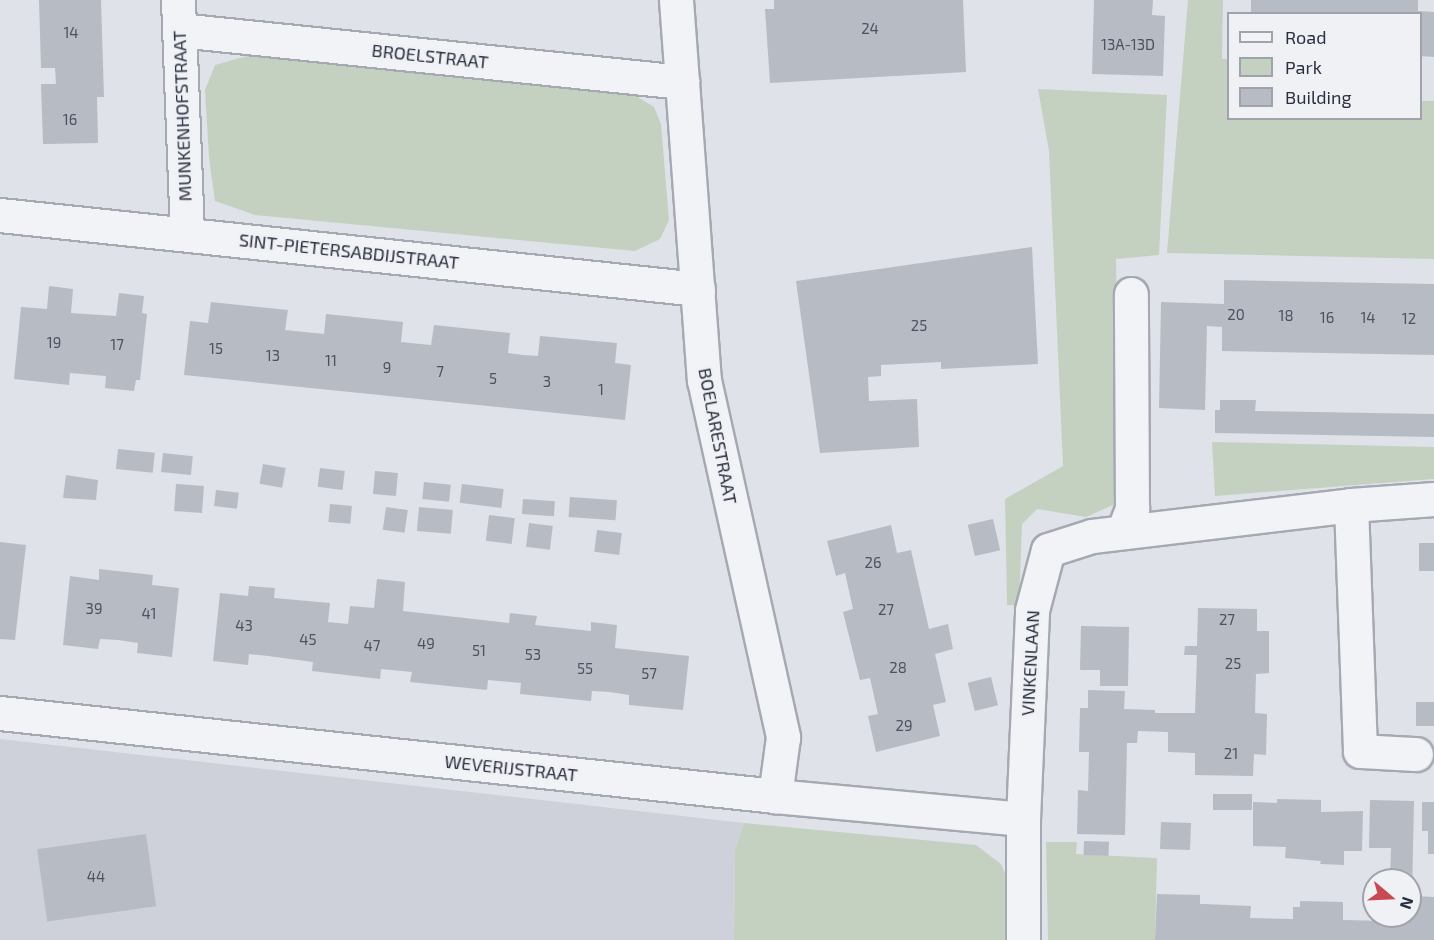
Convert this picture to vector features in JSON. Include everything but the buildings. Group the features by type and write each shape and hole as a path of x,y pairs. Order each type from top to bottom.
{"street":[{"name":"BOELARESTRAAT","path":"676,0 704,380 783,737 775,796"},
{"name":"BROELSTRAAT","path":"178,15 682,82"},
{"name":"MUNKENHOFSTRAAT","path":"178,15 187,233"},
{"name":"SINT-PIETERSABDIJSTRAAT","path":"0,215 187,233 698,289"},
{"path":"1123,532 1132,508 1131,294"},
{"name":"VINKENLAAN","path":"1023,819 1032,610 1048,550 1092,536 1285,515 1351,505 1434,499"},
{"path":"1351,505 1360,751 1416,754"},
{"name":"WEVERIJSTRAAT","path":"0,713 775,796 1023,819"},
{"path":"1023,819 1023,940"}],"shaded area":[{"path":"0,739 744,823 735,850 734,940 0,940"}],"green space":[{"path":"1188,0 1223,0 1222,59 1227,59 1227,120 1422,120 1422,101 1434,101 1434,259 1167,253"},
{"path":"247,56 631,93 654,107 661,124 669,220 660,239 635,251 255,215 215,201 209,158 205,90 215,65"},
{"path":"1038,89 1167,95 1159,255 1116,259 1120,492 1113,505 1086,517 1037,509 1022,524 1019,605 1007,605 1005,499 1063,466 1049,151"},
{"path":"1212,442 1434,447 1434,479 1215,496"},
{"path":"744,823 976,845 1001,864 1010,885 1010,940 734,940 735,850"},
{"path":"1046,842 1077,842 1076,854 1157,858 1155,940 1048,940"}]}
